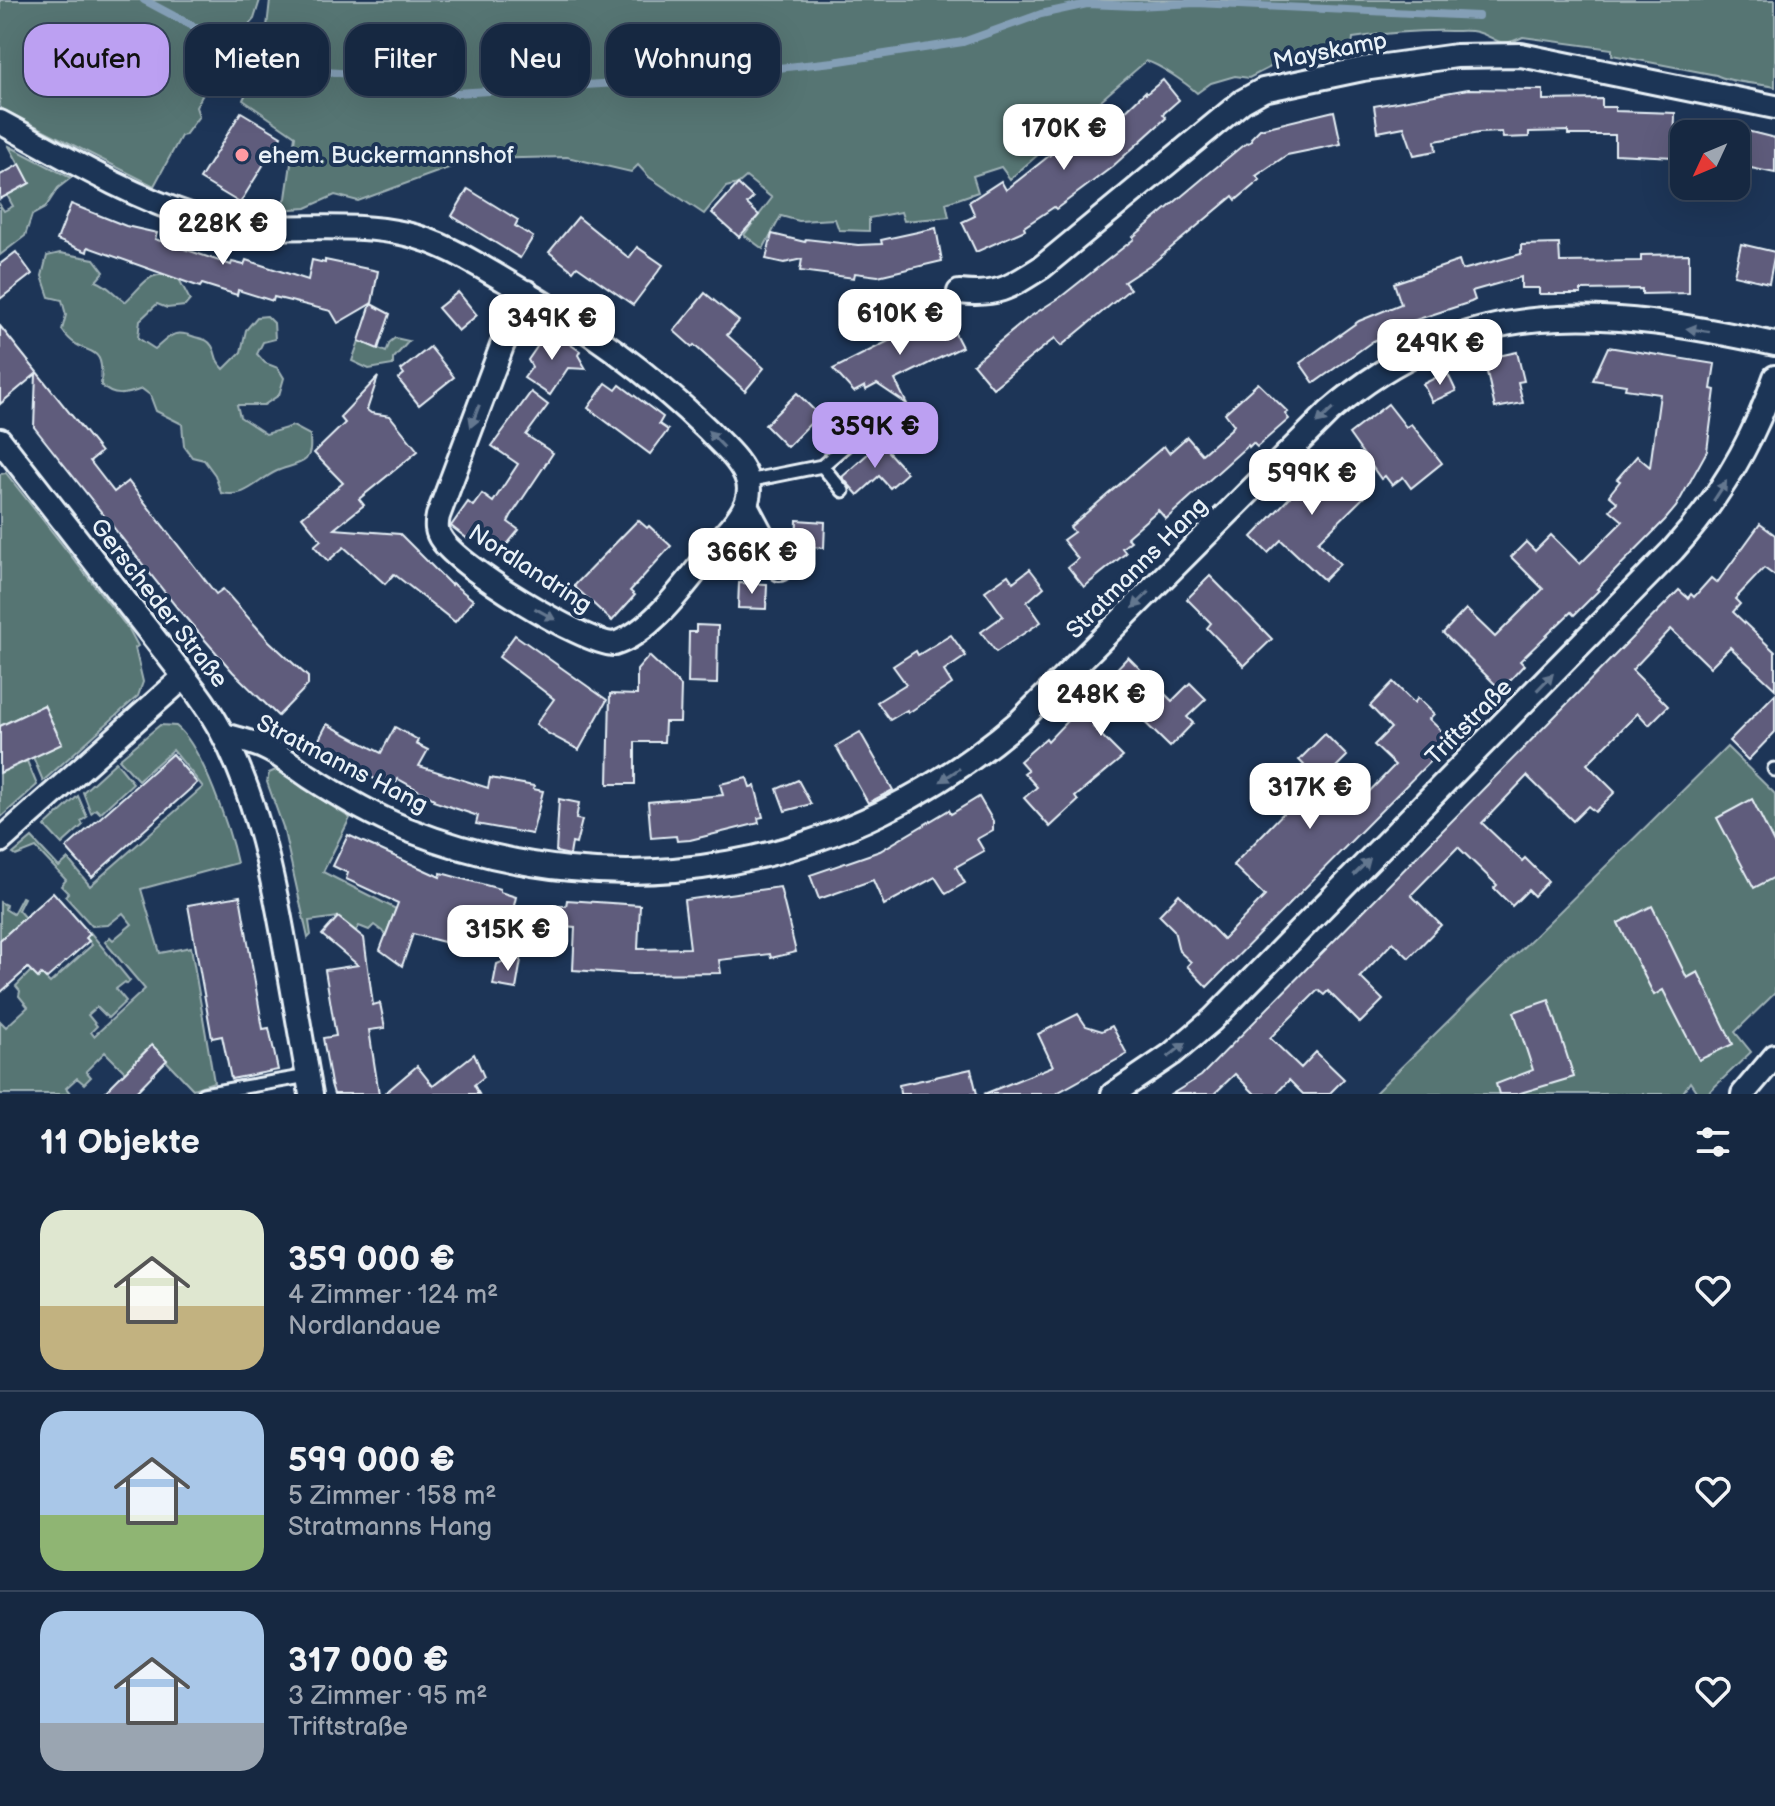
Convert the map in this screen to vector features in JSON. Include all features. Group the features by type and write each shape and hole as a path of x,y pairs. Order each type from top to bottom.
{"street":[{"name":"Mayskamp","path":"959,292 985,295 1015,285 1042,267 1243,101 1263,90 1294,82 1456,56 1521,55 1775,107"},
{"path":"0,122 138,194 200,218 249,226 355,228 405,234 452,251 527,292 578,323 662,387 738,462 748,481 746,505 780,569"},
{"name":"Nordlandring","path":"527,292 502,346 438,516 437,529 446,545 478,571 531,606 588,637 614,644 638,633 671,599 746,505"},
{"name":"Stratmanns Hang","path":"224,735 272,751 348,801 402,827 454,846 513,860 582,870 639,872 705,866 776,853 828,837 896,808 941,782 987,749 1063,678 1329,412 1371,379 1419,351 1501,323 1560,316 1666,325 1775,344"},
{"name":"Triftstraße","path":"1113,1094 1172,1054 1212,1020 1673,550 1709,507 1735,466 1758,423 1775,377"},
{"name":"Gerscheder Straße","path":"0,440 210,711 224,735 257,823 272,874 309,1085"},
{"path":"0,841 184,677"},
{"path":"1743,1094 1775,1056"}],"lane":[{"path":"748,481 822,466 853,439"},
{"path":"822,466 843,491"},
{"path":"203,1094 309,1085"}],"green space":[{"path":"0,0 260,0 250,24 185,24 185,96 202,96 196,107 199,116 181,136 154,186 0,108"},
{"path":"270,0 1775,0 1775,87 1612,55 1612,49 1523,37 1502,42 1474,31 1415,31 1353,38 1351,55 1338,57 1330,63 1290,57 1249,78 1235,76 1211,83 1197,93 1165,70 1146,61 1010,179 1001,167 973,176 978,192 946,203 949,217 904,221 901,212 869,218 869,231 839,230 835,219 799,221 781,216 763,249 744,235 772,198 746,177 738,184 726,187 704,214 649,177 638,165 631,172 567,157 473,159 358,201 335,195 306,208 277,210 286,198 295,136 243,100 245,96 329,96 329,24 267,24"},
{"path":"9,146 71,178 58,188 45,208 32,215 25,236 0,255 0,205 4,211 13,206 7,195 29,183"},
{"path":"60,253 94,259 104,272 96,281 125,302 153,276 178,277 190,300 185,306 167,308 157,304 140,320 138,338 155,349 173,335 188,335 209,342 224,369 241,352 246,330 257,317 267,316 274,323 275,339 263,342 257,354 265,363 278,368 284,378 279,395 264,405 237,405 240,417 266,434 293,426 310,435 310,450 306,459 277,471 244,491 221,493 215,475 204,460 192,457 184,446 182,424 156,411 150,395 142,389 120,394 106,389 101,385 100,360 70,340 62,330 66,315 62,300 49,297 42,276 47,256"},
{"path":"395,338 409,341 393,359 393,365 369,369 352,361 359,341 386,352"},
{"path":"6,473 130,631 138,646 135,648 143,682 138,696 43,781 33,757 62,743 44,705 0,726 0,474"},
{"path":"160,725 176,726 196,751 221,810 237,863 141,889 160,953 191,947 214,1082 193,1089 151,1045 125,1072 105,1052 86,1071 91,1077 84,1084 77,1078 66,1088 71,1094 0,1094 0,1021 6,1027 28,1007 16,986 31,971 38,978 41,974 50,983 92,945 86,937 90,932 130,981 116,989 126,1001 108,1018 97,1007 88,1015 97,1026 91,1032 94,1036 145,989 105,942 110,937 113,940 132,924 123,913 108,925 92,926 65,896 68,893 61,886 66,880 36,848 16,856 13,854 32,838 59,867 68,859 90,886 203,787 173,750 138,780 119,759"},
{"path":"1727,747 1775,794 1775,993 1735,1032 1751,1052 1707,1094 1698,1094 1690,1082 1682,1094 1374,1094"},
{"path":"27,761 37,785 0,818 0,773"},
{"path":"116,762 133,783 100,813 96,809 91,813 83,792"},
{"path":"276,770 350,818 323,872 396,909 386,934 374,925 369,930 359,926 356,931 338,917 309,921 311,935 308,938 283,827 267,782 269,773"},
{"path":"78,796 87,817 81,821 83,825 62,844 45,826"},
{"path":"22,897 18,910 25,918 0,940 0,902 13,914"}],"building":[{"path":"1163,80 1179,100 1163,114 1166,118 1112,167 1056,209 1054,207 1024,227 1025,230 976,252 962,222 975,216 969,202 1001,181 1006,190 1069,140 1071,144 1087,139 1117,119 1145,92"},
{"path":"1468,89 1543,90 1543,100 1602,99 1602,107 1615,107 1615,111 1675,113 1675,120 1670,120 1670,157 1615,154 1615,135 1568,135 1568,131 1529,132 1529,137 1503,138 1502,132 1479,133 1435,141 1436,151 1414,155 1404,127 1378,132 1374,106"},
{"path":"1334,111 1341,144 1287,155 1256,176 1260,180 1236,200 1233,196 1153,263 1124,282 1130,289 1061,346 1055,338 993,388 973,364 1028,318 1062,296 1134,239 1201,180 1252,141 1251,138 1260,129"},
{"name":"ehem. Buckermannshof","path":"241,112 281,136 240,203 200,179"},
{"path":"1750,132 1775,138 1775,173 1750,168"},
{"path":"20,164 30,183 0,199 0,175"},
{"path":"738,184 753,198 747,204 759,215 739,237 712,213"},
{"path":"468,189 518,220 515,226 533,237 520,258 452,216"},
{"path":"71,204 126,226 157,233 155,239 231,265 232,262 244,265 246,260 308,280 312,260 378,271 372,303 338,323 331,311 274,297 273,301 238,290 237,295 202,284 200,287 88,247 87,252 57,240"},
{"path":"578,217 629,258 637,247 663,265 633,305 577,266 573,271 549,252"},
{"path":"936,228 942,261 878,276 855,273 854,278 800,271 802,259 784,263 766,259 772,234 805,242 806,239 858,245 882,244 881,240"},
{"path":"1559,244 1560,262 1641,261 1641,255 1689,254 1689,293 1642,294 1642,289 1539,294 1539,288 1521,288 1521,277 1472,291 1475,300 1471,302 1397,326 1398,330 1373,341 1314,383 1300,363 1359,321 1401,304 1394,283 1459,261 1462,270 1521,254 1521,245"},
{"path":"1741,244 1775,252 1769,283 1734,275"},
{"path":"16,252 32,274 0,299 0,264"},
{"path":"458,292 477,315 458,331 438,308"},
{"path":"705,293 739,321 727,335 764,368 745,391 674,331"},
{"path":"371,304 390,314 378,349 359,341"},
{"path":"946,316 962,347 895,380 907,404 877,384 854,392 833,369 932,319 934,322"},
{"path":"552,325 559,337 580,351 578,355 586,369 568,368 550,395 524,378 532,367 528,360"},
{"path":"0,326 101,452 90,461 114,492 128,481 216,594 223,589 269,641 308,677 308,685 278,716 233,672 178,609 34,427 36,374 0,404"},
{"path":"430,347 454,377 419,405 398,379 404,374 401,370"},
{"path":"1608,347 1715,364 1707,451 1676,507 1665,520 1574,615 1571,612 1520,661 1524,665 1501,690 1443,633 1466,609 1495,637 1543,589 1511,557 1526,542 1535,551 1551,535 1580,564 1623,521 1610,510 1617,502 1609,495 1620,481 1617,479 1637,456 1650,467 1660,394 1593,380"},
{"path":"1517,352 1524,381 1518,382 1523,403 1495,408 1484,359"},
{"path":"1447,372 1456,391 1432,402 1423,384"},
{"path":"378,377 367,410 390,416 418,451 359,499 364,505 334,529 400,534 451,585 473,600 455,622 394,574 385,584 344,547 328,561 314,546 321,540 302,517 343,483 314,453 345,423 340,417"},
{"path":"606,383 616,390 620,385 663,417 659,424 668,430 650,454 588,408"},
{"path":"1258,383 1288,412 1285,414 1289,419 1257,447 1253,443 1248,445 1166,519 1158,510 1127,537 1131,541 1122,548 1126,553 1084,587 1068,567 1078,559 1063,540 1074,532 1070,527 1164,446 1169,453 1187,437 1202,454 1232,428 1234,425 1225,413"},
{"path":"531,392 548,405 526,435 553,453 511,516 508,522 519,530 505,547 479,527 469,540 451,526 468,502 473,506 482,494 493,502 518,464 492,446"},
{"path":"797,393 819,415 787,447 765,425"},
{"path":"1388,404 1406,427 1411,424 1442,463 1411,488 1403,477 1392,485 1385,476 1381,479 1349,434"},
{"path":"880,443 907,473 890,488 879,476 858,495 842,477"},
{"path":"1329,456 1365,496 1318,542 1340,564 1324,580 1281,540 1268,553 1252,537"},
{"path":"638,520 671,546 630,591 635,595 612,621 574,586"},
{"path":"797,520 825,522 824,548 796,546"},
{"path":"1760,524 1775,535 1775,576 1764,568 1735,599 1740,604 1733,612 1775,652 1775,689 1730,647 1710,667 1671,629 1632,670 1668,706 1649,725 1638,713 1587,764 1615,792 1595,812 1588,806 1573,821 1527,776 1482,823 1548,881 1534,896 1528,890 1512,906 1494,888 1497,885 1458,847 1411,895 1441,925 1409,958 1393,942 1360,977 1383,1000 1360,1023 1328,991 1324,995 1318,990 1270,1038 1301,1068 1316,1052 1344,1079 1329,1094 1303,1094 1289,1080 1276,1094 1255,1094 1235,1074 1214,1094 1172,1094 1201,1076 1679,590 1688,598 1691,594 1694,597 1711,578 1717,583"},
{"path":"1030,569 1044,587 1027,602 1041,622 996,652 981,632 1003,616 985,591 1008,575 1013,582"},
{"path":"1210,576 1272,639 1244,666 1207,628 1211,623 1187,599"},
{"path":"739,583 767,584 766,609 738,608"},
{"path":"696,625 718,626 717,684 688,683 689,632 696,632"},
{"path":"515,635 607,700 579,750 536,724 554,699 499,657"},
{"path":"951,635 966,656 944,671 952,684 908,713 907,710 890,720 877,702 906,684 893,666"},
{"path":"649,656 681,686 680,722 665,722 664,742 635,742 635,784 608,784 610,694 637,695 637,670"},
{"path":"1128,657 1172,701 1190,683 1206,699 1187,717 1193,723 1170,747 1121,699 1093,727 1123,757 1075,797 1078,801 1050,827 1024,798 1037,787 1024,773 1028,770 1020,761 1046,738 1048,741"},
{"path":"1393,682 1414,703 1418,698 1434,714 1429,719 1451,740 1207,987 1187,966 1191,962 1179,951 1174,930 1159,915 1179,894 1223,939 1265,896 1233,865 1296,800 1283,787 1304,765 1299,760 1325,734 1347,756 1332,771 1361,800 1395,765 1374,745 1391,728 1370,706"},
{"path":"1775,694 1775,732 1748,760 1729,741"},
{"path":"44,705 62,744 0,773 0,726"},
{"path":"327,724 381,753 395,727 418,740 416,744 428,750 419,766 488,788 490,778 534,786 533,789 543,791 532,834 476,824 478,816 433,801 398,779 393,789 315,747"},
{"path":"860,732 893,790 868,803 836,746"},
{"path":"172,754 197,783 92,877 66,848"},
{"path":"747,778 750,787 755,786 763,817 758,818 759,823 690,840 677,841 676,836 651,838 648,802 723,795 720,784"},
{"path":"798,780 811,804 785,811 777,789"},
{"path":"979,797 993,821 993,830 977,839 984,851 956,867 965,883 946,894 935,877 884,905 873,880 819,899 810,875 880,851 949,810 951,814"},
{"path":"559,799 579,803 576,819 582,820 570,855 556,852"},
{"path":"1752,799 1775,845 1775,877 1754,888 1717,818"},
{"path":"348,835 440,877 441,873 500,889 500,892 516,897 502,957 413,934 402,966 380,950 398,903 346,879 348,873 333,866"},
{"path":"780,887 796,952 771,958 770,954 719,960 721,973 632,974 573,970 575,927 552,925 553,906 566,906 567,900 640,905 638,949 690,948 684,900"},
{"path":"53,892 90,934 86,938 89,941 46,979 41,974 38,978 28,968 0,993 0,940"},
{"path":"240,896 263,1029 269,1028 278,1070 231,1079 222,1036 212,1038 188,905"},
{"path":"1652,906 1687,978 1698,972 1733,1044 1699,1060 1663,990 1654,995 1618,923"},
{"path":"338,917 364,938 373,1005 380,1003 385,1028 369,1030 379,1094 334,1094 331,1084 323,1038 336,1036 325,970 358,965 322,935"},
{"path":"522,954 516,989 493,985 497,964"},
{"path":"1549,1000 1574,1077 1517,1094 1499,1094 1496,1084 1533,1070 1514,1012"},
{"path":"1078,1014 1086,1026 1102,1031 1112,1026 1127,1054 1055,1094 984,1094 1053,1066 1038,1034"},
{"path":"152,1045 167,1060 134,1094 103,1094"},
{"path":"474,1054 484,1077 474,1085 479,1094 384,1094 417,1066 433,1086"},
{"path":"971,1069 977,1094 900,1094 899,1085"}],"waterway":[{"path":"144,0 204,32 298,70 366,75 456,93 667,80 833,62 963,42 1041,14 1087,4 1136,6 1196,3 1478,16"}],"place":[{"name":"ehem. Buckermannshof","path":"242,155"}]}
